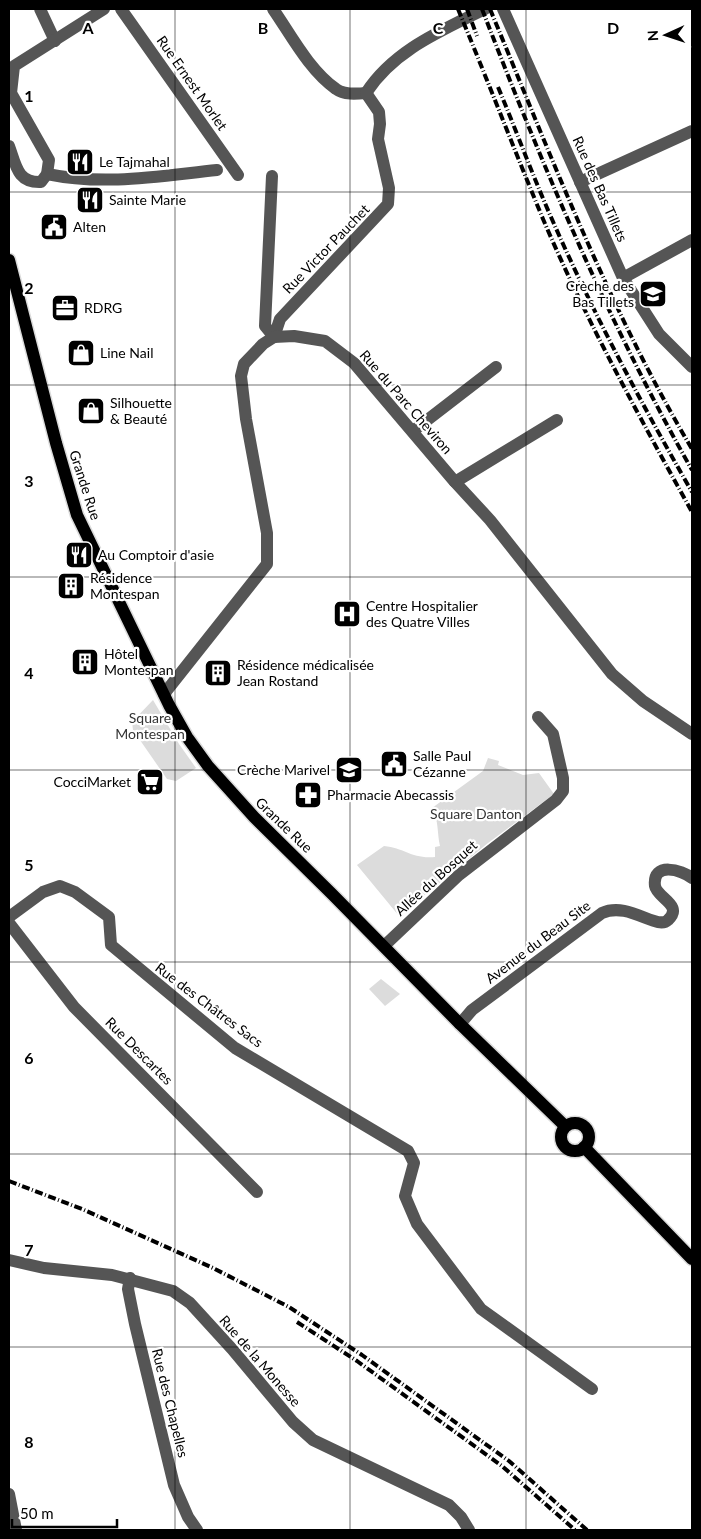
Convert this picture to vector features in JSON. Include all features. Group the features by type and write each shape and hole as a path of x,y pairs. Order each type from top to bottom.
{"main road":[{"name":"Grande Rue","path":"9,260 70,497 85,532 187,737 232,795 460,1024 562,1123"},
{"path":"575,1122 584,1126 589,1135 584,1148 576,1151 565,1147 560,1135 562,1123 575,1122"},
{"path":"584,1148 692,1259"}],"street":[{"path":"40,9 55,41"},
{"path":"9,146 21,176 30,182 41,182 47,174 49,160 11,93 14,66 104,9"},
{"name":"Rue Ernest Morlet","path":"121,9 238,175"},
{"path":"273,9 310,63 336,90 353,94 366,93 378,75 414,45 485,9"},
{"name":"Rue des Bas Tillets","path":"503,9 624,278 659,334 692,367"},
{"name":"Rue Victor Pauchet","path":"274,337 280,319 388,204 389,188 378,139 379,112 366,93"},
{"path":"580,182 692,130"},
{"path":"47,174 71,179 108,181 217,170"},
{"path":"164,694 267,564 267,533 246,419 241,376 248,360 263,344 274,337 265,326 272,176"},
{"path":"624,278 692,240"},
{"name":"Rue du Parc Cheviron","path":"274,337 312,338 325,342 340,351 354,363 455,482 490,520 612,674 643,701 692,734"},
{"path":"413,431 496,367"},
{"path":"455,482 557,420"},
{"name":"Allée du Bosquet","path":"384,946 459,876 556,800 563,791 563,778 553,734 538,717"},
{"name":"Avenue du Beau Site","path":"460,1024 472,1010 602,913 621,909 633,912 655,923 662,924 667,921 672,914 672,907 669,900 657,891 655,886 659,873 666,869 681,870 692,878"},
{"name":"Rue des Châtres Sacs","path":"9,917 43,892 60,886 75,892 109,917 111,946 235,1048 408,1151 414,1163 405,1196 417,1224 481,1309 592,1389"},
{"name":"Rue Descartes","path":"9,923 74,1007 257,1192"},
{"name":"Rue de la Monesse","path":"9,1260 44,1268 130,1278 172,1291 190,1303 232,1349 293,1422 313,1440 424,1491 449,1505 461,1517 469,1530"},
{"name":"Rue des Chapelles","path":"130,1278 128,1289 135,1324 174,1485 188,1517 197,1530"},
{"path":"9,1494 16,1530"}],"green space":[{"name":"Square Montespan","path":"153,700 179,744 196,768 176,781 167,779 133,730 132,722"},
{"name":"Square Danton","path":"488,758 499,761 498,765 523,775 539,773 554,794 488,843 399,916 357,865 384,846 414,855 435,857 435,847 440,846 437,822 432,808 483,771"},
{"path":"381,979 400,994 385,1006 369,989"}],"railway":[{"path":"458,9 532,193 577,294 652,440 692,512"},
{"path":"467,9 477,36"},
{"path":"482,9 578,243 632,358 692,470"},
{"path":"490,9 559,177 608,288 662,396 692,449"},
{"path":"498,87 544,201 583,287 654,425 692,492"},
{"path":"9,1181 82,1209 213,1268 289,1307 362,1355 509,1461 587,1530"},
{"path":"297,1322 357,1361 502,1466 575,1530"}],"place":[{"name":"Le Tajmahal","path":"80,162"},
{"name":"Sainte Marie","path":"90,200"},
{"name":"Alten","path":"54,227"},
{"name":"Crèche des Bas Tillets","path":"653,294"},
{"name":"RDRG","path":"65,308"},
{"name":"Line Nail","path":"81,353"},
{"name":"Silhouette & Beauté","path":"91,411"},
{"name":"Au Comptoir d'asie","path":"79,555"},
{"name":"Résidence Montespan","path":"71,586"},
{"name":"Centre Hospitalier des Quatre Villes","path":"347,614"},
{"name":"Hôtel Montespan","path":"85,662"},
{"name":"Résidence médicalisée Jean Rostand","path":"218,673"},
{"name":"Salle Paul Cézanne","path":"394,764"},
{"name":"Crèche Marivel","path":"349,770"},
{"name":"CocciMarket","path":"150,782"},
{"name":"Pharmacie Abecassis","path":"308,795"}]}
